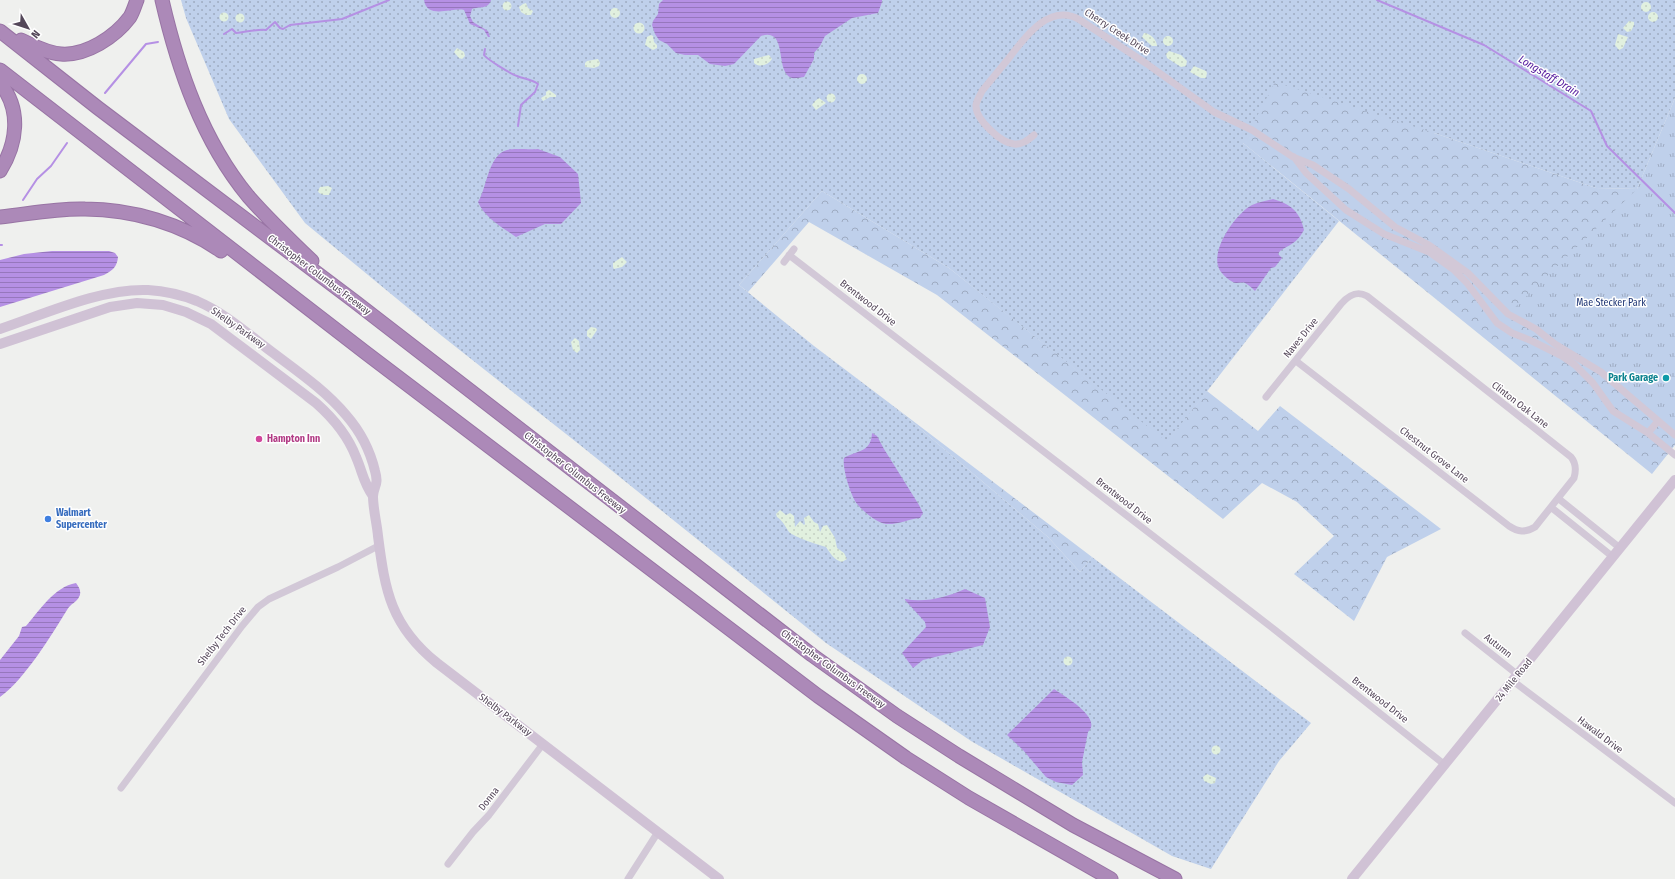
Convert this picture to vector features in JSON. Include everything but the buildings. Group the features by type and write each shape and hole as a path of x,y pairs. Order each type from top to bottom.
{"highway":[{"path":"0,30 40,50 62,54 84,51 112,35 130,16 137,0"},
{"path":"162,0 171,38 190,93 208,134 230,171 248,195 273,223 354,301"},
{"name":"Christopher Columbus Freeway","path":"0,30 98,108 354,301 812,655 897,716 959,756 1073,825 1175,879"},
{"path":"0,70 310,309 818,696 886,744 969,798 1110,879"},
{"path":"0,83 11,104 15,123 14,142 0,171"},
{"path":"0,217 66,209 86,209 124,212 145,217 170,225 204,239 310,309"}],"street":[{"name":"Cherry Creek Drive","path":"1034,135 1028,140 1019,144 1007,142 983,124 979,118 976,106 982,91 1032,30 1048,19 1067,15 1080,20 1147,64 1214,112 1252,130 1293,157 1313,164 1349,189 1395,227 1468,274 1508,314 1536,329 1567,355 1593,383 1613,411 1648,433 1675,455"},
{"name":"Cherry Creek Drive","path":"1293,157 1306,173 1346,210 1365,223 1384,234 1431,250 1467,283 1497,322 1512,333 1567,355 1601,372 1675,435"},
{"path":"1320,186 1328,175"},
{"path":"784,262 794,249"},
{"name":"Brentwood Drive","path":"789,255 1268,625 1445,765"},
{"name":"Shelby Parkway","path":"0,329 111,292 124,290 149,290 176,294 207,306 306,379 330,398 345,414 362,438 373,464 378,482 373,496 385,583 391,604 401,624 413,640 437,663 719,879"},
{"name":"Naves Drive","path":"1266,397 1346,298 1355,294"},
{"name":"Clinton Oak Lane","path":"1355,294 1367,296 1573,459 1576,468 1574,478 1558,499"},
{"name":"Shelby Parkway","path":"0,344 110,306 137,303 163,305 186,312 211,324 312,401 329,416 348,441 356,456 365,485 373,496"},
{"name":"Chestnut Grove Lane","path":"1296,361 1513,529 1522,532 1530,530 1539,523 1558,499"},
{"path":"329,416 339,418 345,414"},
{"path":"1648,433 1658,421"},
{"name":"24 Mile Road","path":"1352,879 1675,480"},
{"path":"1558,499 1620,548"},
{"path":"1552,508 1613,557"},
{"name":"Shelby Tech Drive","path":"121,788 242,626 258,607 269,599 338,567 380,545"},
{"name":"Autumn","path":"1465,633 1516,678"},
{"name":"Hawald Drive","path":"1516,678 1675,803"},
{"name":"Donna","path":"448,864 473,832 489,816 543,744"},
{"path":"628,879 658,832"}],"green space":[{"path":"181,0 1675,0 1675,98 1637,189 1596,188 1434,133 1243,143 1339,221 1167,443 949,268 822,191 739,285 814,346 892,405 1048,537 1080,572 1092,557 1311,723 1279,761 1211,869 1172,856 971,741 826,643 442,336 305,223 229,119 186,18"},
{"path":"1275,82 1434,133 1596,188 1637,189 1675,232 1675,445 1652,474 1243,143"},
{"name":"Mae Stecker Park","path":"1675,98 1675,431 1574,356 1508,314 1637,189"},
{"path":"822,191 949,268 1167,442 1207,391 1258,431 1280,406 1441,529 1387,557 1354,621 1294,574 1334,536 1297,502 1262,483 1223,519 937,295 809,222 748,292 739,285"},
{"path":"892,405 1092,557 1080,572 1048,537"}],"sand":[{"path":"505,2 509,2 511,6 509,10 505,10 503,8 503,4"},
{"path":"1644,2 1648,2 1650,3 1650,11 1644,12 1641,9 1641,5"},
{"path":"526,3 528,8 533,11 531,15 526,15 521,12 519,7"},
{"path":"613,8 617,8 619,9 619,17 613,18 610,15 610,11"},
{"path":"224,12 229,17 224,22 219,17"},
{"path":"1653,12 1658,17 1653,22 1648,17"},
{"path":"238,14 242,14 244,18 242,22 238,22 236,20 236,16"},
{"path":"1629,21 1634,22 1634,25 1631,31 1627,32 1623,28"},
{"path":"637,23 641,23 643,24 643,32 637,33 634,30 634,26"},
{"path":"1144,33 1153,37 1157,46 1152,46 1142,37"},
{"path":"1618,34 1628,37 1623,48 1619,50 1615,45"},
{"path":"651,35 653,36 654,42 657,45 657,48 653,50 645,45 647,37"},
{"path":"1166,36 1170,36 1172,37 1172,45 1166,46 1163,43 1163,39"},
{"path":"457,48 464,52 465,56 462,59 459,58 454,52"},
{"path":"1169,51 1181,55 1187,61 1186,66 1181,67 1167,58 1166,54"},
{"path":"769,55 772,59 766,64 761,66 754,63 754,59"},
{"path":"598,59 600,63 599,66 594,68 585,67 585,63 587,61"},
{"path":"1194,66 1206,71 1206,78 1201,78 1190,72"},
{"path":"860,74 864,74 867,79 864,84 860,84 857,81 857,77"},
{"path":"549,90 556,95 556,97 550,97 543,101 541,98 546,95 546,92"},
{"path":"831,93 836,98 831,103 826,98"},
{"path":"819,98 826,103 816,110 812,105"},
{"path":"328,186 332,188 329,195 319,193 318,191 320,187"},
{"path":"622,257 627,262 622,267 614,269 613,263"},
{"path":"591,327 596,328 597,330 591,339 587,336 587,331"},
{"path":"575,338 579,341 580,350 577,353 573,350 571,342"},
{"path":"780,510 786,515 790,513 794,516 795,527 800,521 804,525 804,518 809,515 814,522 818,524 820,532 823,526 827,525 835,538 837,548 844,553 847,559 842,562 839,561 832,556 826,547 789,532 777,517 776,514"},
{"path":"1068,656 1073,661 1068,666 1063,661"},
{"path":"1216,745 1221,750 1216,755 1211,750"},
{"path":"1207,774 1216,778 1215,783 1211,784 1204,781 1203,777"}],"shaded area":[{"path":"424,0 491,0 486,6 472,9 470,16 473,22 488,31 490,37 488,37 484,30 470,24 464,10 430,10 426,6"},
{"path":"663,0 882,0 882,2 878,13 852,18 825,36 820,46 814,53 814,59 804,77 792,78 787,74 784,68 775,38 770,35 761,36 734,64 725,66 710,64 698,55 676,53 667,44 659,40 652,25 658,14 659,4"},
{"path":"510,149 538,149 560,157 578,174 581,203 561,224 545,224 516,237 489,217 478,202 492,165 501,153"},
{"path":"1273,199 1284,203 1297,213 1304,230 1296,241 1280,251 1278,254 1282,258 1275,267 1271,268 1255,291 1245,283 1236,283 1224,275 1218,264 1218,255 1220,245 1225,235 1238,217 1252,205"},
{"path":"52,251 109,251 115,253 118,257 114,268 104,275 0,307 0,260 24,254"},
{"path":"872,433 877,436 919,505 923,513 920,518 894,524 882,523 867,514 855,501 846,475 844,458 866,448 871,439"},
{"path":"76,583 80,591 78,599 68,608 28,669 0,697 0,660 19,636 22,627 26,626 54,594 68,585"},
{"path":"965,589 985,598 990,627 983,645 923,660 913,668 902,653 926,627 925,622 905,599 928,600"},
{"path":"1054,689 1080,708 1090,720 1091,726 1088,732 1082,762 1083,775 1072,785 1056,782 1046,777 1023,750 1007,735"}],"waterway":[{"name":"Longstaff Drain","path":"224,34 232,29 236,33 266,30 275,22 280,28 283,29 290,25 342,19 389,0"},
{"name":"Longstaff Drain","path":"1377,0 1484,45 1591,111 1607,146 1675,213"},
{"name":"Longstaff Drain","path":"105,93 146,44 158,42"},
{"path":"485,49 484,55 505,70 538,84 535,92 521,105 518,126"},
{"name":"Longstaff Drain","path":"23,200 37,179 51,166 67,143"}],"place":[{"name":"Park Garage","path":"1666,378"},
{"name":"Hampton Inn","path":"259,439"},
{"name":"Walmart Supercenter","path":"48,519"}]}
